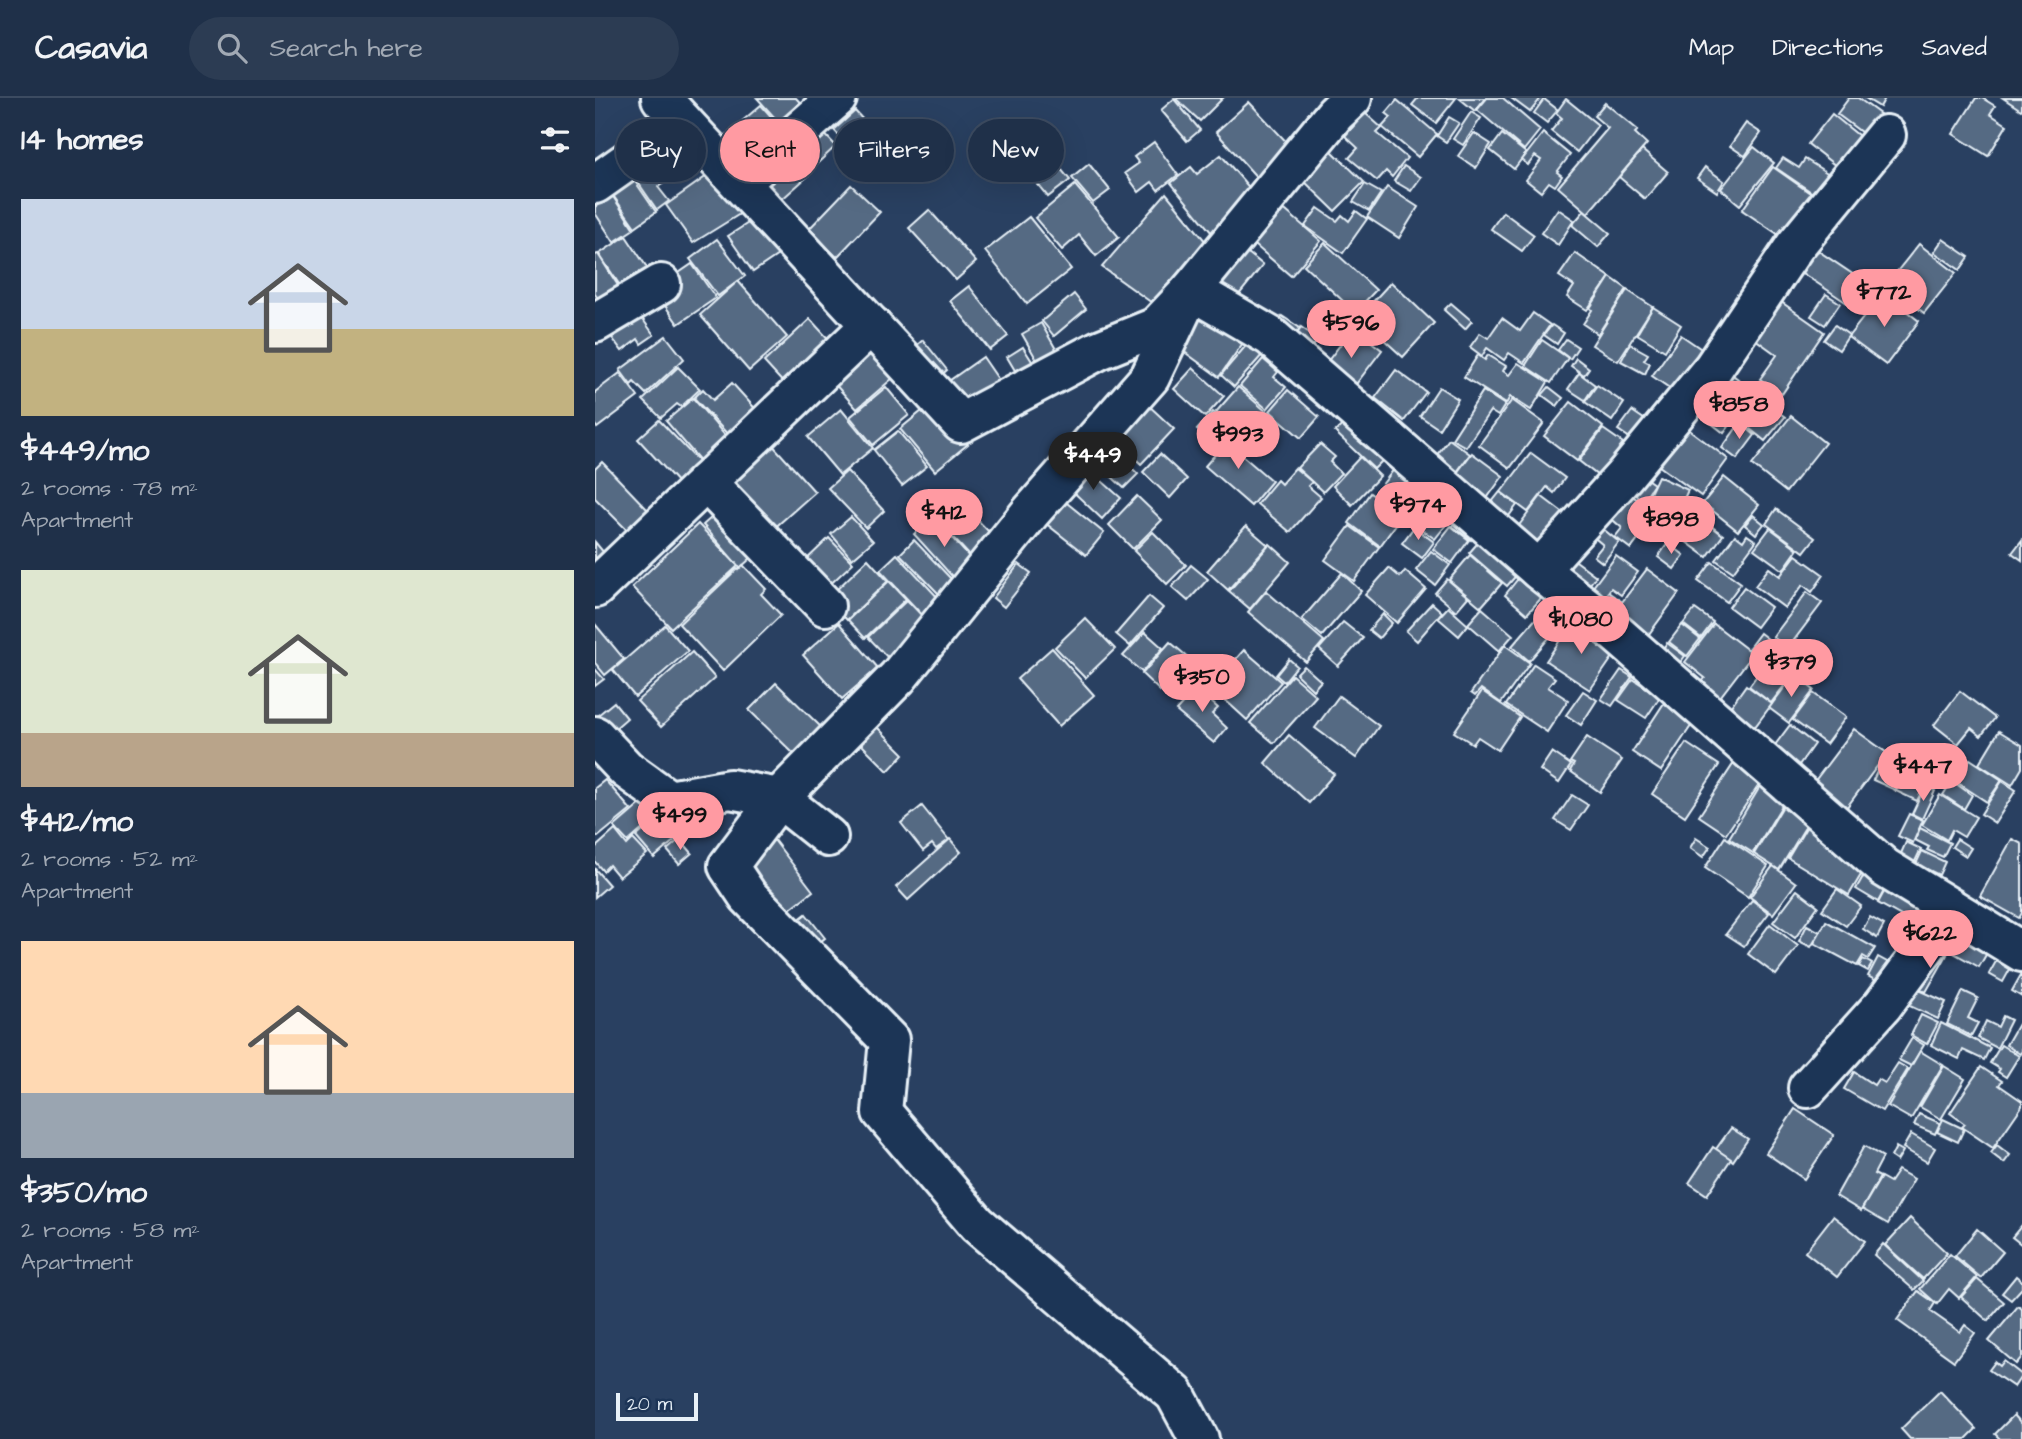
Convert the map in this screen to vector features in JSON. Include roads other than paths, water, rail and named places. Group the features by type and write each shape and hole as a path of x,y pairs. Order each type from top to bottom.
{"street":[{"path":"740,183 837,98"},
{"path":"595,184 672,110 961,423 1098,350 1156,327 1191,290 1335,114 1352,98"},
{"path":"1539,570 1624,476 1713,368 1795,246 1886,135"},
{"path":"595,323 661,284"},
{"path":"1191,290 1270,336 1885,868 2022,952"},
{"path":"1191,290 1150,377 1030,513 898,677 779,798 728,866 748,896 889,1040 882,1112 977,1224 1175,1394 1199,1439"},
{"path":"595,588 871,325"},
{"path":"706,482 825,606"},
{"path":"595,736 626,769 669,800 730,789 779,798 828,837"},
{"path":"1808,1088 1883,1005 1953,910"}]}
